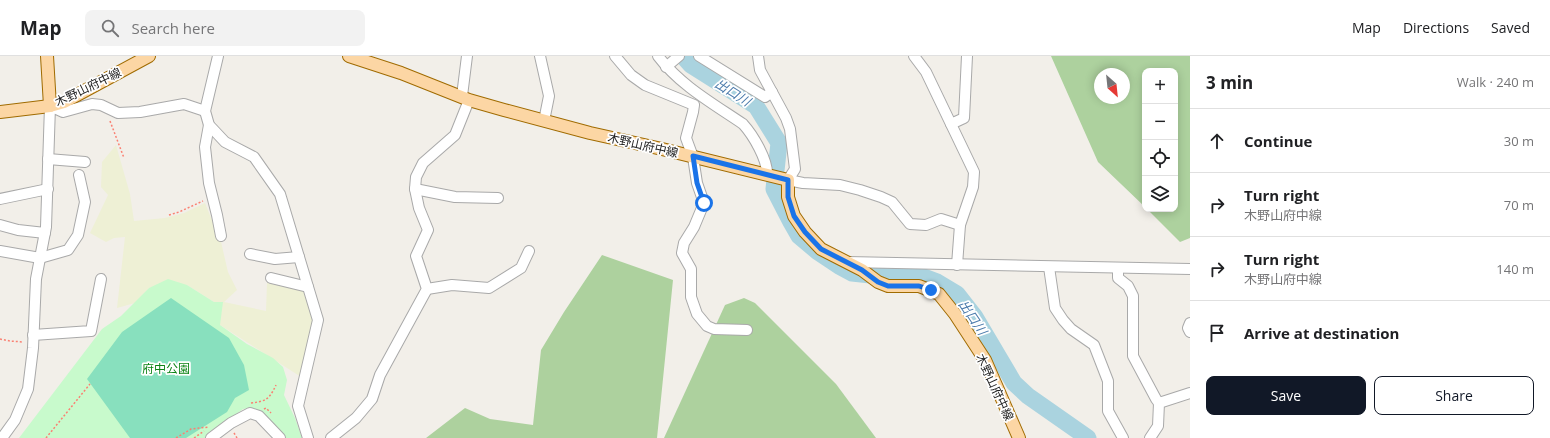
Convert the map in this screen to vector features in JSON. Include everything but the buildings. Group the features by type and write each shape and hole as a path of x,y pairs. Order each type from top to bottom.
{"main road":[{"name":"木野山府中線","path":"47,56 50,106 64,102 149,56"},
{"name":"木野山府中線","path":"349,56 371,60 466,98 544,121 786,179 788,197 794,216 805,232 821,249 862,270 878,282 888,286 919,286 939,294 955,314 985,360 1019,438"},
{"path":"0,112 50,106"}],"street":[{"path":"218,56 205,111 210,125 225,142 254,157 280,194 318,320 298,406 308,438"},
{"path":"331,438 356,418 372,399 380,375 427,289 416,256 428,230 419,208 415,189 416,177 423,163 455,135 466,98 467,56"},
{"path":"540,56 549,96 544,121"},
{"path":"615,56 632,75 645,85 694,104 686,138 693,156 697,183 704,203 694,227 684,242 682,253 691,269 690,297 697,314 707,326 714,329 747,330"},
{"path":"658,56 673,61 683,83 743,124 750,132 767,167 767,175"},
{"path":"699,56 765,97 772,92"},
{"path":"758,56 760,70 786,118 790,129 795,169 786,179"},
{"path":"914,56 926,72 974,172 973,187 960,225 957,265"},
{"path":"951,124 964,118 967,56"},
{"path":"2,438 15,420 28,389 33,338 36,279 45,234 48,189 50,106 63,112 92,104 101,105 118,113 140,112 184,104 205,111"},
{"path":"210,125 205,147 208,183 221,236"},
{"path":"48,160 85,162"},
{"path":"0,251 40,258 68,250 78,234 85,202 80,174"},
{"path":"786,179 840,185 860,190 892,202 910,224 926,226 941,219 960,225"},
{"path":"0,199 48,189"},
{"path":"415,189 455,197 498,198"},
{"path":"0,225 18,230 45,234"},
{"path":"427,289 452,285 489,288 521,268 529,251"},
{"path":"250,254 275,258 299,257"},
{"path":"845,262 1190,269"},
{"path":"1049,267 1056,308 1063,320 1071,329 1094,345 1108,381 1108,411 1123,438"},
{"path":"1118,268 1118,278 1128,286 1133,296 1133,356 1159,403 1158,426 1150,438"},
{"path":"271,278 308,287"},
{"path":"33,338 91,331 101,279"},
{"path":"1190,323 1188,328 1190,332"},
{"path":"1159,403 1190,393"},
{"path":"211,438 231,423 250,413 259,416 276,432 280,438"}],"path":[{"path":"110,109 110,122 124,158"},
{"path":"169,215 180,212 212,196"},
{"path":"0,339 10,341 33,338"},
{"path":"46,438 90,384"},
{"path":"250,403 265,401 272,393 276,385"},
{"path":"176,438 191,429 209,427 194,438"},
{"path":"233,431 237,438"}],"green space":[{"path":"1051,56 1190,56 1190,238 1180,242 1150,212 1178,212 1178,68 1142,68 1142,204 1098,162"},
{"path":"116,145 130,194 134,221 165,218 184,213 205,203 221,242 228,272 237,290 224,302 266,311 267,283 304,291 313,319 301,377 220,325 214,302 187,285 149,288 135,303 117,308 125,237 114,238 106,242 90,233 108,195 101,187 102,162"},
{"path":"602,255 673,280 657,438 426,438 465,408 490,419 533,425 541,350"},
{"name":"府中公園","path":"168,279 187,285 214,302 223,302 220,325 247,344 273,358 283,367 287,380 284,395 295,418 302,438 285,438 272,422 262,413 256,410 243,409 205,438 19,438 102,329 121,316 149,288"},
{"path":"171,298 229,338 244,365 249,390 235,398 227,412 186,438 130,438 87,379 122,332"},
{"path":"744,298 755,303 836,384 876,438 664,438 725,305"}],"waterway":[{"name":"出口川","path":"683,56 691,65 756,106 779,143 774,189 799,236 818,252 852,273 889,277 910,275 921,276 937,282 957,294 975,317 1014,383 1028,396 1088,438"}],"route":[{"path":"704,203 697,183 693,156 788,180 788,197 794,216 805,232 821,249 862,270 878,282 888,286 919,286 931,290"}]}
